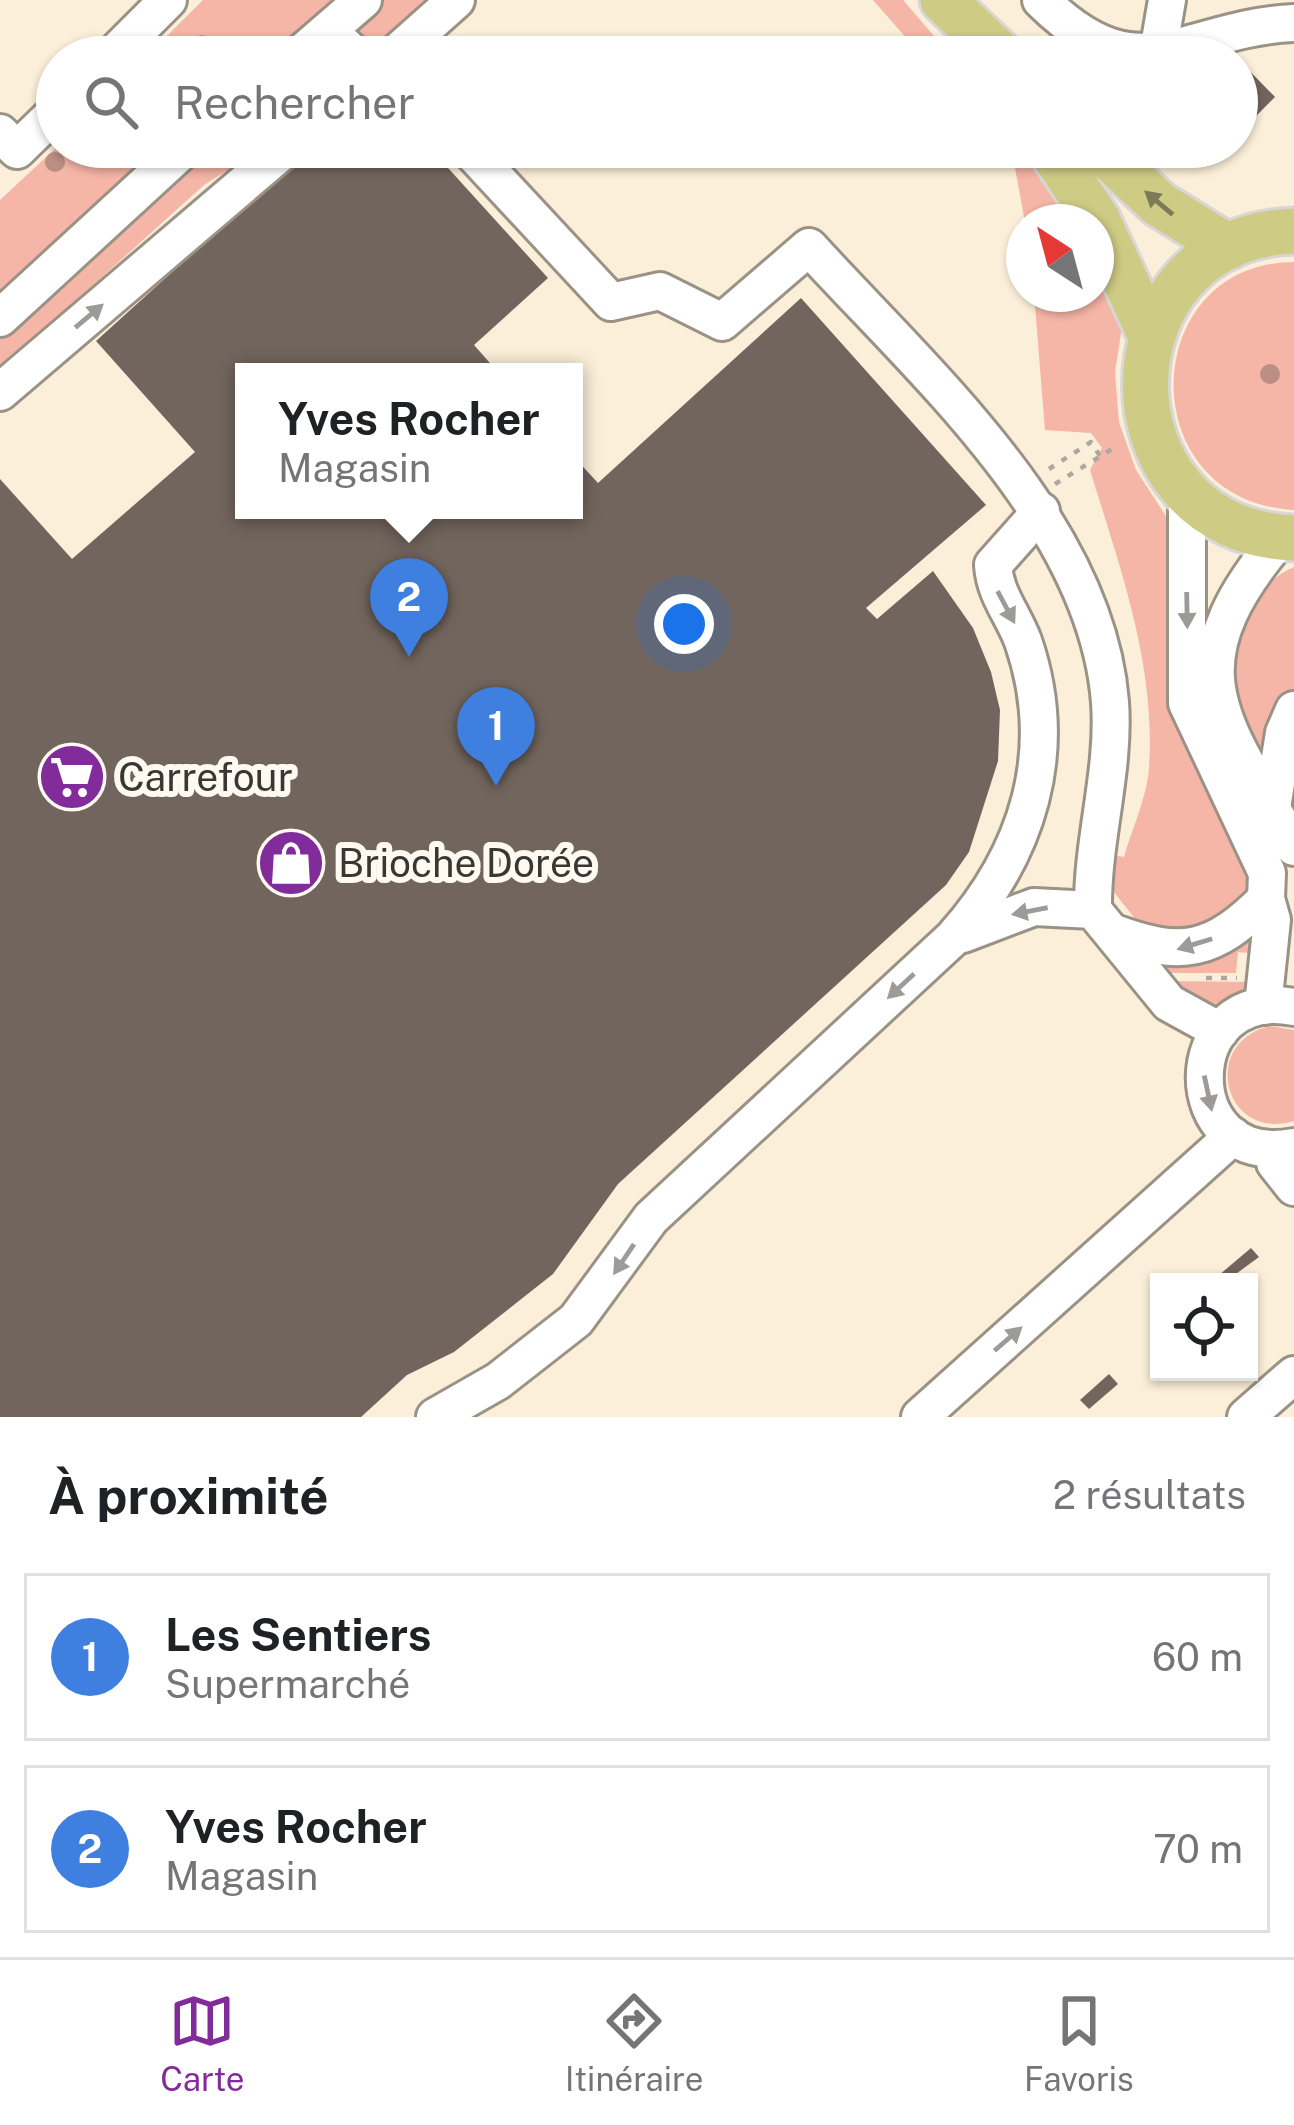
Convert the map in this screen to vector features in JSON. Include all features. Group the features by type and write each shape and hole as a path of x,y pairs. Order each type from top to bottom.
{"main road":[{"path":"944,1 970,36"},
{"path":"944,1 981,36"},
{"path":"1063,168 1097,219 1151,336"},
{"path":"1120,168 1159,204 1228,247"},
{"path":"1287,538 1230,524 1187,493 1169,471 1147,420 1144,364 1151,336 1180,284 1228,247 1288,225"}],"street":[{"path":"132,36 168,0"},
{"path":"306,36 363,0"},
{"path":"415,36 455,0"},
{"path":"1041,0 1078,36"},
{"path":"1161,36 1167,0"},
{"path":"1231,36 1294,22"},
{"path":"0,133 17,150 36,131"},
{"path":"0,318 164,168"},
{"path":"0,392 262,168"},
{"path":"486,168 610,302 660,291 722,322 809,247 1045,499 1106,664 1111,745 1092,866 1103,921 1168,1003 1220,1031"},
{"path":"1187,493 1186,704 1276,897 1272,920 1280,1006"},
{"path":"435,1417 498,1382 576,1320 650,1218 953,938 997,880 1026,824 1039,770 1035,688 1022,638 994,585 993,565 1045,499"},
{"path":"1287,538 1240,587 1224,619 1213,670 1224,713 1294,847"},
{"path":"1272,808 1284,733 1294,710"},
{"path":"953,938 1034,907 1103,921 1181,950 1220,936 1276,897"},
{"path":"1280,1006 1294,945"},
{"path":"1280,1006 1239,1015 1220,1031 1203,1078 1211,1111 1233,1136 1284,1149 1275,1163 1294,1187"},
{"path":"920,1417 1233,1136"},
{"path":"1246,1417 1294,1375"}],"path":[{"path":"1051,467 1091,442 1100,455"},
{"path":"1045,499 1117,446"}],"shaded area":[{"path":"0,0 1294,0 1294,1417 0,1417"},
{"path":"203,0 331,0 291,36 167,36"},
{"path":"372,0 433,0 392,36 355,36 345,24"},
{"path":"873,0 903,0 934,36 905,36"},
{"path":"36,167 147,168 0,302 0,200"},
{"path":"183,168 231,168 204,185 0,369 0,332"},
{"path":"1015,168 1041,168 1066,204 1022,204"},
{"path":"1294,262 1294,510 1240,497 1203,468 1181,428 1174,383 1182,339 1205,300 1242,273"},
{"path":"1114,304 1122,327 1115,372 1119,422 1136,470 1175,530 1254,878 1234,911 1210,927 1143,929 1103,878 1107,854 1124,857 1145,790 1150,729 1147,691 1124,580 1090,470 1102,448 1091,433 1045,430 1035,312 1114,312"},
{"path":"1294,567 1294,689 1268,746 1259,749 1251,741 1234,695 1229,676 1231,652 1259,595"},
{"path":"1254,927 1249,953 1238,952 1236,973 1152,973 1158,964 1179,964"},
{"path":"1165,981 1253,982 1238,998 1207,1008"},
{"path":"1270,1026 1294,1030 1294,1121 1270,1124 1237,1105 1229,1088 1228,1069 1234,1051 1248,1036"}],"building":[{"path":"1258,80 1275,97 1258,114"},
{"path":"287,168 448,168 548,278 474,345 490,363 235,363 235,519 583,519 583,467 598,483 801,298 986,505 866,608 877,619 933,571 973,628 1000,710 998,761 969,852 946,885 618,1184 553,1274 454,1352 407,1375 361,1417 0,1417 0,479 72,559 195,452 96,341"},
{"path":"1251,1248 1259,1257 1237,1273 1221,1273"},
{"path":"1109,1374 1118,1384 1089,1409 1080,1400"}],"place":[{"name":"Yves Rocher","path":"409,657"},
{"name":"Carrefour","path":"72,777"},
{"name":"Les Sentiers","path":"496,786"},
{"name":"Brioche Dorée","path":"291,863"}]}
